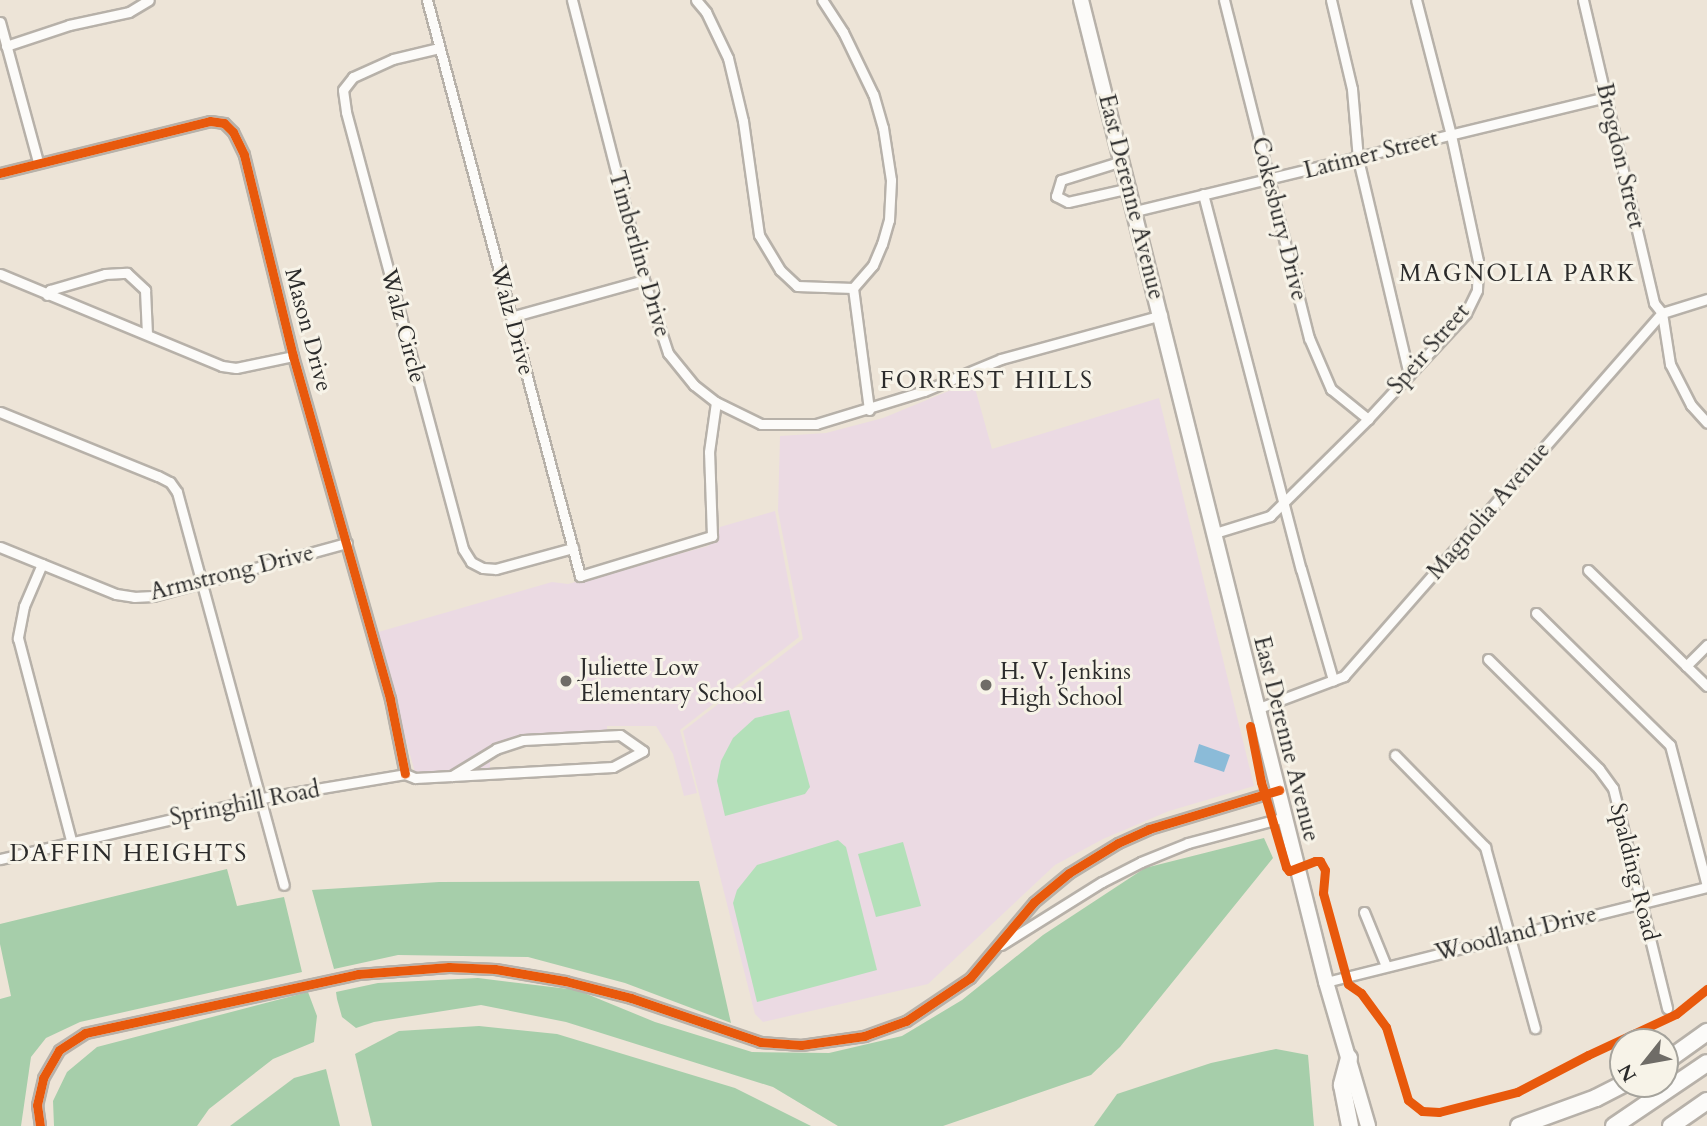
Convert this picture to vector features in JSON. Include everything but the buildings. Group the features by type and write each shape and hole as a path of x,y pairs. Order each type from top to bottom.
{"highway":[{"path":"1679,1052 1707,1032"},
{"path":"1349,1058 1342,1085 1350,1126"},
{"path":"1614,1126 1707,1063"},
{"path":"1519,1126 1609,1091"},
{"path":"1671,1126 1707,1101"}],"main road":[{"name":"East Derenne Avenue","path":"1081,0 1162,315 1326,982 1368,1126"}],"street":[{"path":"6,46 69,25 129,12 142,7 149,0"},
{"name":"Walz Drive","path":"427,0 580,576 705,541 712,536 709,452 716,402"},
{"name":"Timberline Drive","path":"572,0 644,280 668,353 694,385 716,402 761,424 816,424 869,410 1000,359 1162,315"},
{"path":"695,0 706,12 728,58 743,121 759,235 780,270 797,286 853,288"},
{"path":"822,0 843,32 873,94 883,128 891,180 889,220 882,244 873,265 853,288 869,410"},
{"name":"Cokesbury Drive","path":"1224,0 1309,338 1331,389 1368,419"},
{"path":"1331,0 1353,89 1358,159 1409,374"},
{"name":"Speir Street","path":"1215,533 1270,516 1368,419 1466,313 1477,290 1478,261 1451,135 1416,0"},
{"name":"Brogdon Street","path":"1583,0 1654,303 1662,313 1670,364 1691,405 1707,422"},
{"path":"0,22 38,162"},
{"name":"Walz Circle","path":"439,48 393,59 353,77 344,88 342,98 349,125 463,549 471,562 483,568 496,569 573,548"},
{"name":"Latimer Street","path":"1135,211 1607,97"},
{"name":"Mason Drive","path":"0,173 211,121 224,123 233,132 244,155 293,356 390,699 405,774"},
{"path":"1122,161 1061,180 1056,196 1068,202 1130,188"},
{"path":"1203,194 1301,569 1333,680"},
{"path":"47,295 50,290 105,274 127,273 145,290 147,334"},
{"path":"0,274 229,367 293,356"},
{"path":"511,317 644,280"},
{"path":"1662,313 1707,299"},
{"name":"Magnolia Avenue","path":"1259,708 1344,676 1662,313"},
{"path":"0,412 170,482 177,492 204,583 284,885"},
{"name":"Armstrong Drive","path":"0,547 116,594 134,597 153,596 347,543"},
{"path":"42,564 24,606 18,638 71,841"},
{"path":"1588,570 1707,686"},
{"path":"1536,613 1670,745 1707,886"},
{"path":"1686,666 1707,645"},
{"name":"Spalding Road","path":"1488,659 1599,769 1613,788 1667,1008"},
{"name":"Springhill Road","path":"0,859 262,799 405,774 415,778 452,776 613,767 643,751 620,735 523,740 496,749 452,776"},
{"path":"1395,755 1485,846 1535,1028"},
{"path":"40,1126 37,1105 43,1078 59,1050 85,1033 358,974 449,967 495,969 565,981 631,998 760,1042 801,1045 863,1036 906,1021 970,978 1000,946 1034,902 1069,873 1118,843 1159,826 1279,790"},
{"path":"1000,946 1102,882 1141,862 1188,843 1286,817"},
{"name":"Woodland Drive","path":"1326,982 1707,886"},
{"path":"1364,912 1385,966"}],"shaded area":[{"name":"H. V. Jenkins High School","path":"973,381 992,449 1159,398 1254,786 1169,811 1103,839 1055,865 928,984 763,1022 755,1014 683,731 803,639 778,511 780,436 826,433 883,418"},
{"name":"Juliette Low Elementary School","path":"775,511 799,637 680,730 697,793 684,796 673,754 656,726 607,726 607,742 520,747 490,758 490,768 415,772 375,633 552,582 568,584 708,546 717,537 720,527"}],"green space":[{"path":"789,710 810,787 805,794 725,816 717,781 721,761 733,738 755,718"},
{"path":"1264,838 1273,858 1120,1047 1091,1075 943,1126 838,1126 773,1087 566,1022 481,1005 374,1022 356,1028 342,1017 337,999 336,992 378,983 478,978 577,990 655,1022 752,1052 829,1053 902,1036 962,1000 1043,935 1145,868"},
{"path":"838,840 846,847 877,970 757,1002 733,903 737,890 757,865"},
{"path":"903,842 921,906 876,917 858,854"},
{"path":"227,869 237,906 284,897 302,972 80,1022 46,1038 31,1057 21,1126 0,1126 0,999 11,996 0,944 0,924"},
{"path":"699,881 731,1023 625,983 528,957 398,955 334,969 312,890 439,882"},
{"path":"308,992 317,1016 314,1042 273,1059 209,1109 197,1126 54,1126 53,1101 67,1072 97,1047"},
{"path":"479,1026 557,1034 735,1088 811,1126 372,1126 355,1054 399,1031"},
{"path":"1276,1049 1308,1055 1314,1126 1094,1126 1117,1094 1211,1063"},
{"path":"326,1069 340,1126 230,1126 294,1078"}],"water":[{"path":"1199,744 1230,755 1224,772 1194,762"}],"cycle path":[{"path":"0,173 210,121 224,123 233,132 244,155 293,356 390,699 405,774"},
{"path":"1250,726 1261,782 1286,867 1289,871 1320,861 1325,870 1323,893 1348,984 1361,993 1386,1027 1408,1100 1422,1111 1439,1112 1517,1092 1676,1014 1707,989"},
{"path":"40,1126 37,1105 43,1078 59,1050 85,1033 358,974 449,967 495,969 565,981 631,998 760,1042 801,1045 864,1036 906,1021 970,978 1034,902 1069,873 1118,843 1149,829 1279,790"}],"place":[{"name":"Juliette Low Elementary School","path":"566,681"},
{"name":"H. V. Jenkins High School","path":"986,685"}],"district":[{"name":"MAGNOLIA PARK","path":"1518,274"},
{"name":"FORREST HILLS","path":"987,381"},
{"name":"DAFFIN HEIGHTS","path":"129,854"}]}
